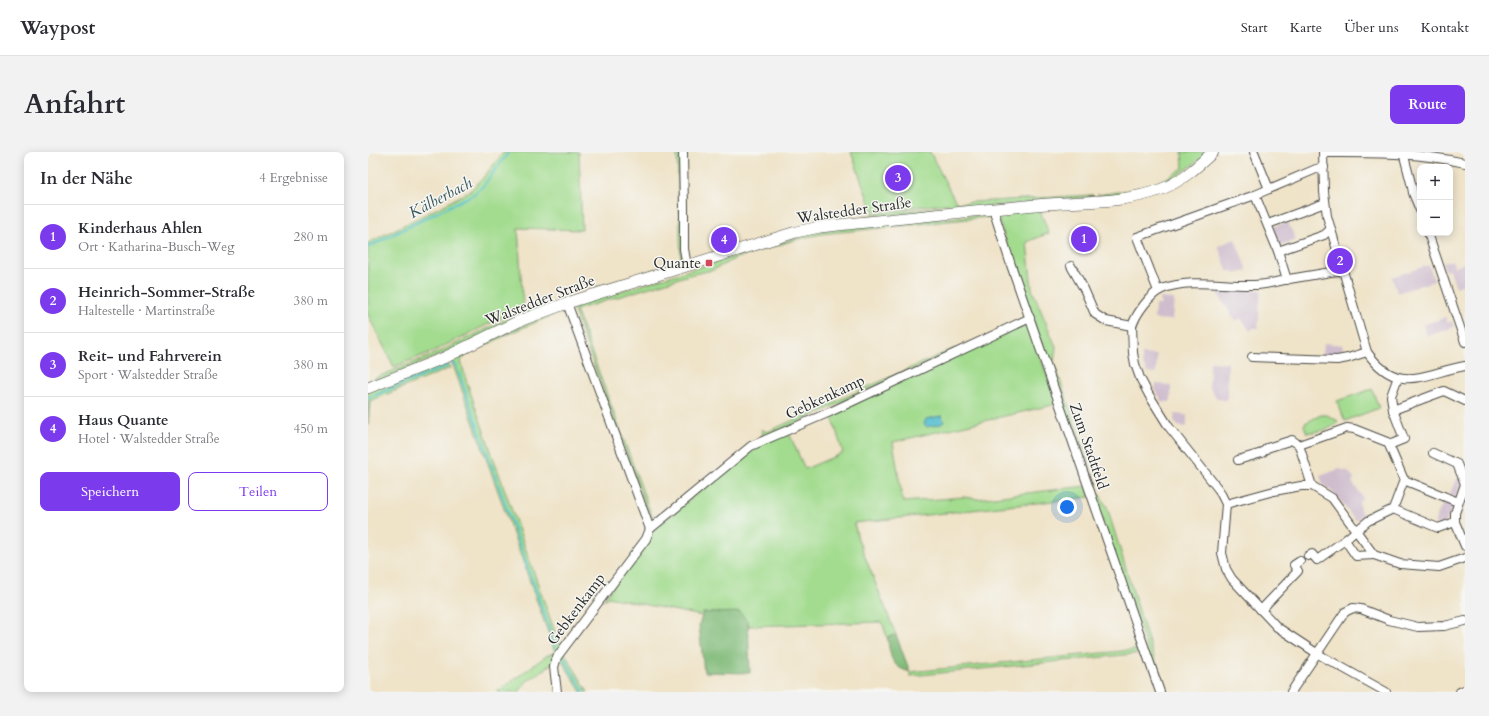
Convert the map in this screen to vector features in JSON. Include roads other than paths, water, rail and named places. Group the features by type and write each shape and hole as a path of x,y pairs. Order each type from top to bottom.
{"main road":[{"name":"Walstedder Straße","path":"368,388 446,357 519,321 567,303 790,234 820,227 993,209 1102,200 1139,195 1155,191 1183,178 1213,152"}],"street":[{"path":"683,152 685,216 684,249 687,266"},
{"path":"1254,152 1269,189"},
{"path":"1465,163 1444,158 1403,152 1323,152 1325,203 1331,229 1367,352 1378,366 1386,372 1398,377 1418,379 1465,366"},
{"path":"1403,152 1412,187 1412,193 1417,204"},
{"path":"1158,291 1138,237 1269,189 1324,167"},
{"path":"1255,194 1268,224 1287,280"},
{"path":"1268,224 1325,203"},
{"name":"Zum Stadtfeld","path":"993,209 1160,692"},
{"path":"1278,251 1324,234 1331,229"},
{"path":"1429,236 1465,342"},
{"path":"1071,266 1084,288 1095,314 1106,321 1132,326"},
{"path":"1343,270 1287,280 1274,284 1178,284 1158,291 1142,307 1132,326 1133,353 1140,378 1149,395 1169,427 1219,490 1226,504 1222,553 1226,569 1232,579 1277,627 1318,654 1386,692"},
{"path":"567,303 650,529"},
{"name":"Gebkenkamp","path":"557,692 554,667 557,657 646,539 650,529 751,446 830,412 894,380 1030,318"},
{"path":"1252,357 1337,360 1367,352"},
{"path":"1389,445 1404,439 1393,410 1391,396 1398,377"},
{"path":"1393,410 1444,391 1465,401"},
{"path":"1299,445 1347,428 1354,429 1387,442 1404,480 1393,509 1368,521 1318,560 1312,554 1308,556"},
{"path":"1238,460 1262,453 1267,448 1292,440 1299,445 1312,486"},
{"path":"1433,453 1457,464 1462,468 1465,484 1455,513 1455,522 1465,546"},
{"path":"1404,480 1458,502"},
{"path":"1226,504 1274,491 1301,486 1312,486 1332,498 1374,555"},
{"path":"1393,509 1438,528 1455,522"},
{"path":"1345,540 1356,556 1374,555 1400,564 1439,567 1465,558"},
{"path":"1261,610 1298,571 1294,566 1300,561"},
{"path":"1291,692 1345,612 1353,608 1361,609 1389,620 1418,627 1444,626 1465,621"},
{"path":"1460,692 1465,690"}],"water":[{"path":"942,416 944,422 941,424 927,427 924,424 926,419"}],"waterway":[{"name":"Kälberbach","path":"368,247 474,194 483,186 509,152"},
{"path":"452,364 456,365 556,648"},
{"path":"368,398 447,366"},
{"path":"563,657 584,692"}],"place":[{"name":"Reit- und Fahrverein","path":"898,178"},
{"name":"Kinderhaus Ahlen","path":"1084,239"},
{"name":"Haus Quante","path":"724,240"},
{"name":"Heinrich-Sommer-Straße","path":"1340,261"},
{"name":"Quante","path":"709,263"}]}
